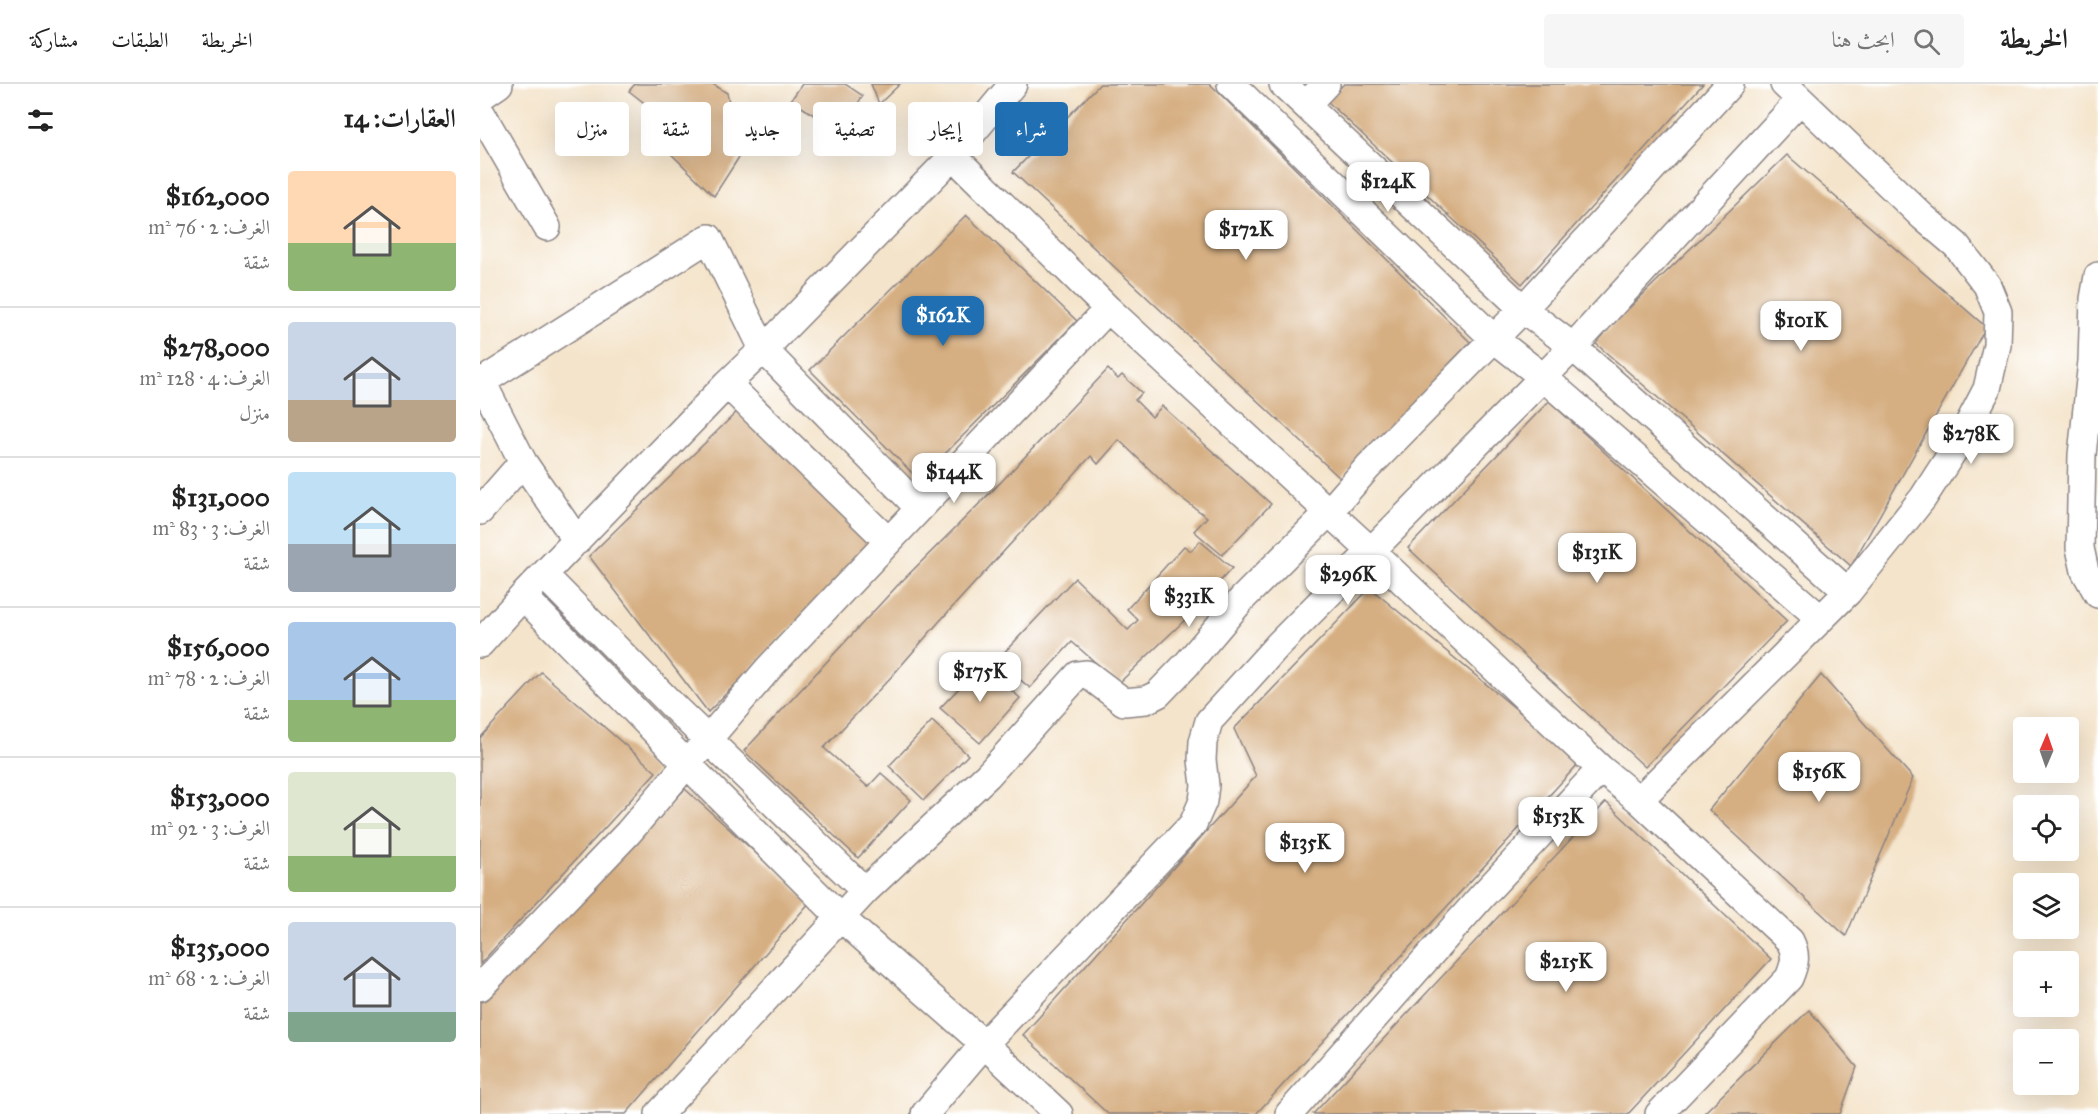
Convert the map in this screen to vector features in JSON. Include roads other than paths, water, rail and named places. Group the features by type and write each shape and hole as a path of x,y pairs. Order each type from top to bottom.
{"street":[{"path":"480,97 499,84"},
{"path":"983,120 1013,84"},
{"path":"1231,84 1493,338 1544,378 1821,619"},
{"path":"1283,84 1523,309 1573,347 1848,591"},
{"path":"1306,105 1326,84"},
{"path":"659,1114 840,917 988,775 1078,675 1087,674 1124,702 1146,700 1158,694 1187,664 1242,599 1328,513 1368,467 1523,309 1730,84"},
{"path":"925,1114 984,1044 1193,824 1203,801 1205,786 1202,760 1203,741 1209,721 1278,645 1573,347 1792,92 1923,217 1956,245 1987,285 1998,312 1997,345 1987,389 1961,439 1923,498 1848,591 1639,800"},
{"path":"480,111 547,227"},
{"path":"480,644 523,596 727,384 953,156 1108,309 1371,550 1601,769 1639,800 1790,941 1795,953 1795,965 1789,978 1659,1114"},
{"path":"577,541 523,462 481,382 709,238 763,348 919,508"},
{"path":"2098,276 2094,299 2092,362 2082,454 2080,548 2085,571 2098,594"},
{"path":"480,987 628,833 768,669 1108,309"},
{"path":"727,384 888,542"},
{"path":"480,511 523,462"},
{"path":"544,575 677,710 866,891"},
{"path":"523,596 840,917 984,1044 1059,1114"},
{"path":"1289,1114 1482,896 1601,769"}]}
